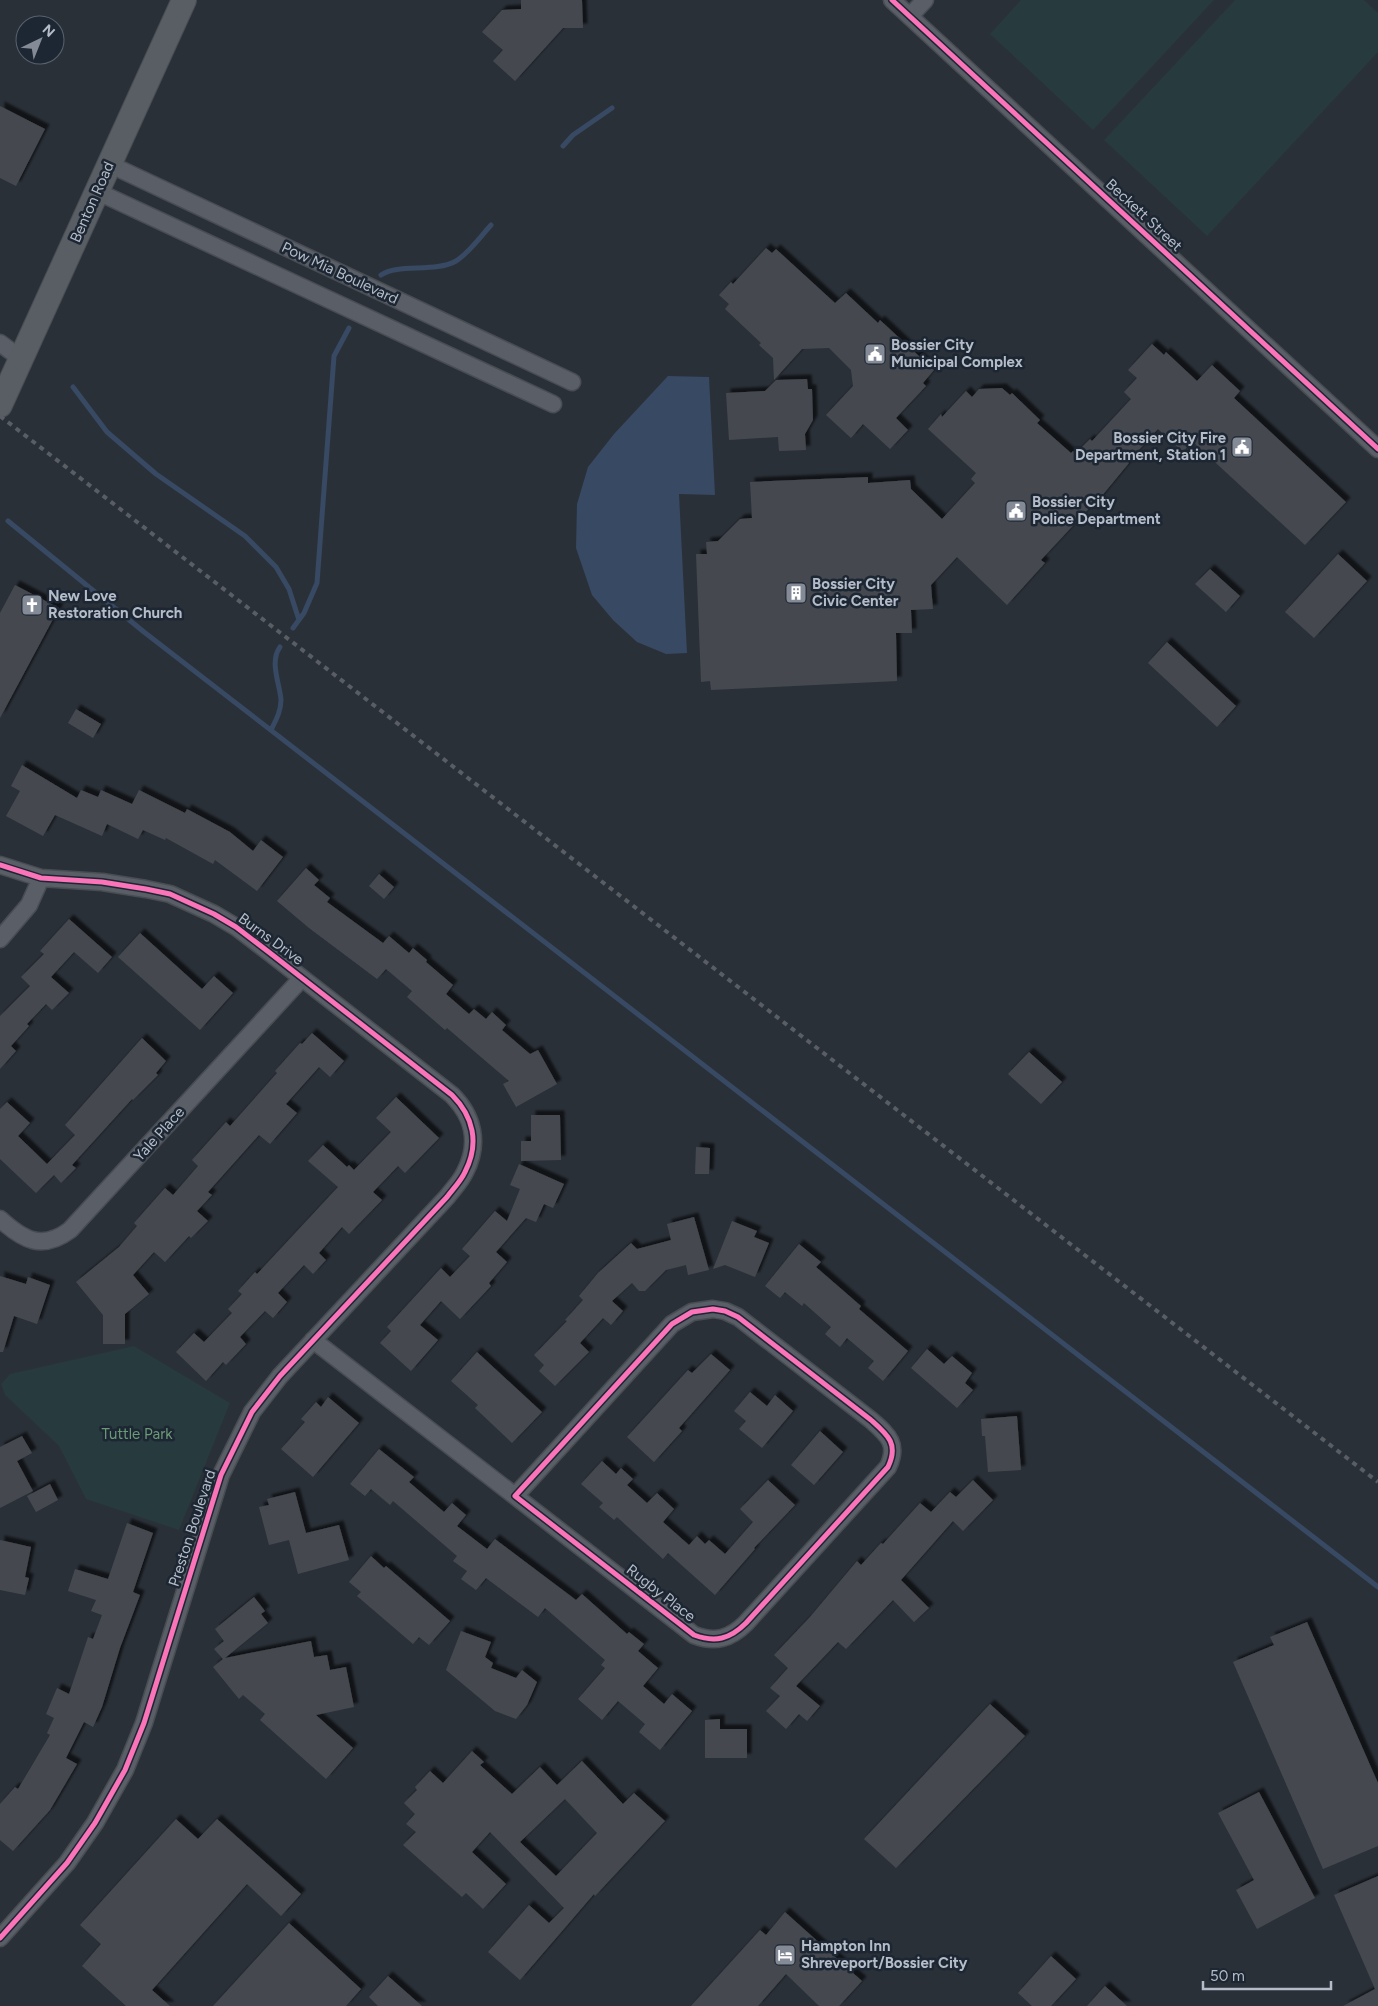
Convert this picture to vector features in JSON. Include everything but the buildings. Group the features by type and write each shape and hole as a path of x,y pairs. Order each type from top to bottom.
{"main road":[{"name":"Benton Road","path":"0,405 184,0"}],"street":[{"name":"Beckett Street","path":"892,0 1378,449"},
{"path":"910,16 925,0"},
{"name":"Pow Mia Boulevard","path":"109,164 572,382"},
{"name":"Pow Mia Boulevard","path":"96,191 553,404"},
{"path":"0,343 20,358"},
{"name":"Burns Drive","path":"0,865 41,878 127,885 170,894 192,903 236,927 452,1095 462,1105 469,1117 474,1132"},
{"path":"0,939 29,905 41,878"},
{"name":"Yale Place","path":"0,1219 24,1238 34,1241 53,1240 70,1230 302,978"},
{"name":"Preston Boulevard","path":"0,1938 71,1857 95,1823 125,1770 144,1723 221,1475 252,1412 280,1376 447,1197 466,1172 474,1132"},
{"name":"Rugby Place","path":"314,1340 694,1635 704,1639 722,1639 732,1635 746,1623 888,1467 892,1458 893,1447 889,1438 871,1420 750,1326 725,1311 701,1310 681,1317 672,1324 515,1496"}],"green space":[{"path":"1021,0 1214,0 1093,130 990,34"},
{"path":"1235,0 1364,0 1378,13 1378,52 1207,236 1104,140"},
{"name":"Tuttle Park","path":"134,1346 230,1403 179,1530 86,1499 59,1446 5,1395 1,1384 10,1374"}],"water":[{"path":"668,376 709,377 715,495 679,494 687,653 666,654 637,642 613,620 592,595 576,548 577,504 588,467 614,434"}],"waterway":[{"path":"563,146 573,135 612,108"},
{"path":"381,275 397,269 438,267 456,261 470,249 491,225"},
{"path":"293,628 304,613 317,583 334,356 349,328"},
{"path":"73,387 107,432 156,474 245,536 276,567 289,589 299,620"},
{"path":"8,521 144,632 1378,1587"},
{"path":"271,730 281,704 275,666 275,659 280,647"}],"railway":[{"path":"0,416 1378,1482"}],"cycle path":[{"path":"892,0 1378,449"},
{"path":"0,865 41,878 102,882 170,894 214,914 236,927 452,1095 465,1112 472,1130 473,1140 470,1161 465,1172 447,1197 280,1376 252,1412 221,1475 144,1723 125,1770 95,1823 67,1863 0,1938"},
{"path":"713,1309 725,1311 738,1317 871,1420 887,1435 892,1446 892,1452 888,1467 746,1623 728,1636 709,1639 694,1635 515,1496 672,1324 692,1312 713,1309"}],"place":[{"name":"Bossier City Municipal Complex","path":"875,354"},
{"name":"Bossier City Fire Department, Station 1","path":"1242,447"},
{"name":"Bossier City Police Department","path":"1016,511"},
{"name":"Bossier City Civic Center","path":"796,593"},
{"name":"New Love Restoration Church","path":"32,605"},
{"name":"Hampton Inn Shreveport/Bossier City","path":"785,1955"}]}
